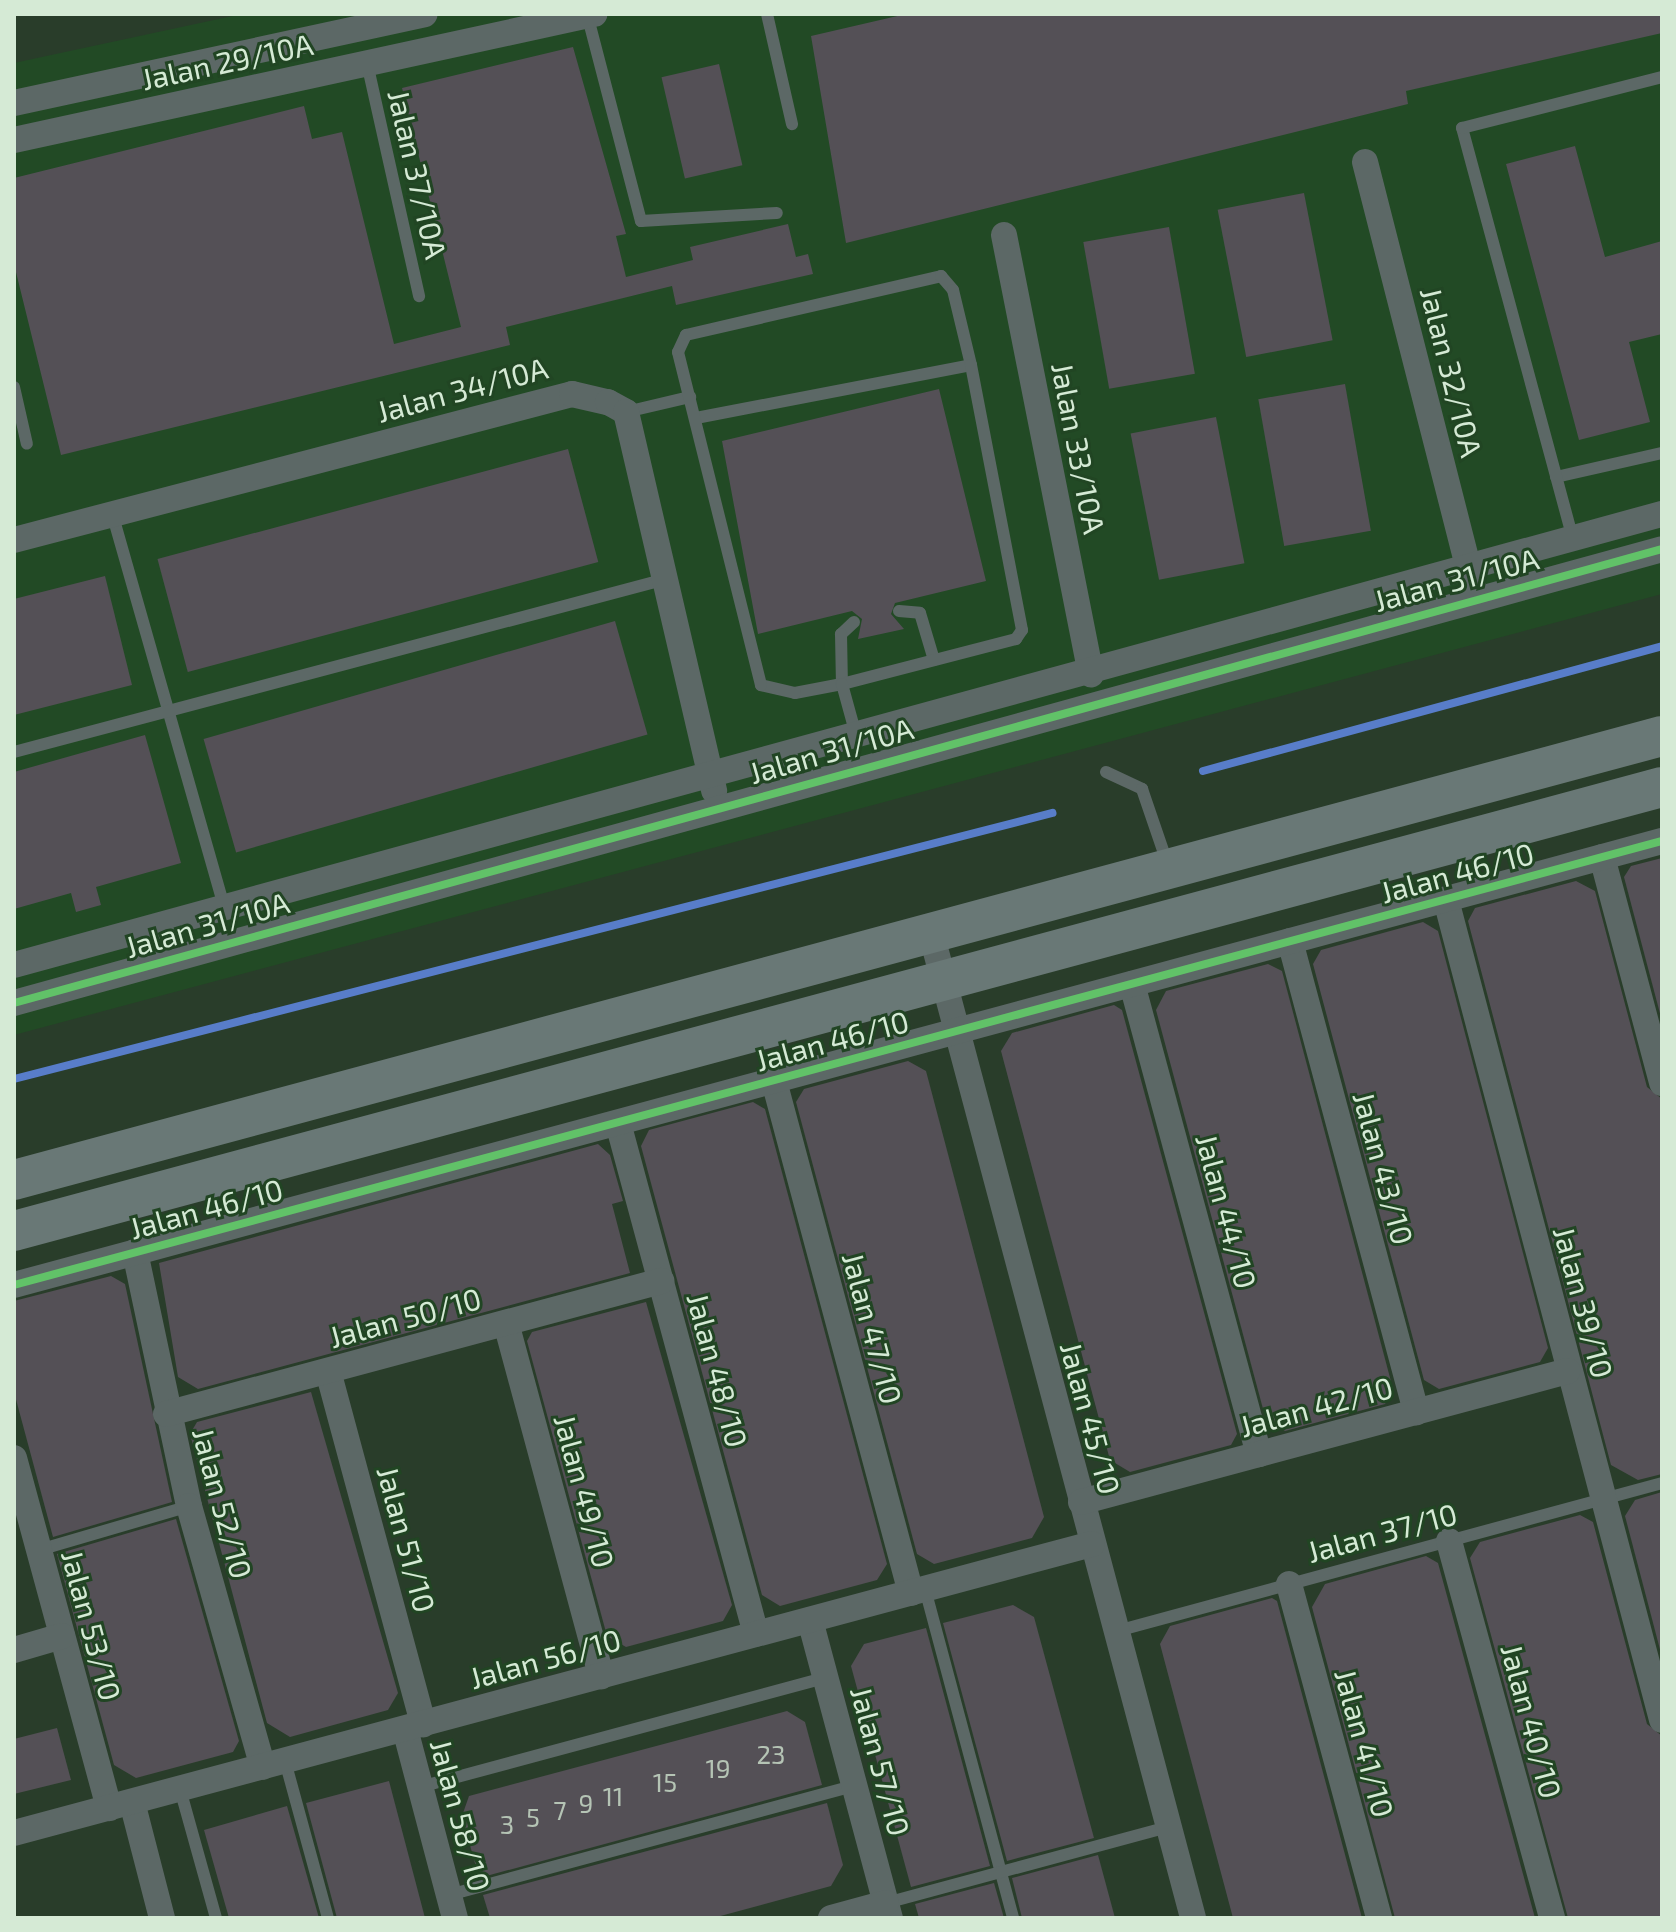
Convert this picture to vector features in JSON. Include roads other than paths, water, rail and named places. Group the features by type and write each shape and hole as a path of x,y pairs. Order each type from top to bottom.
{"main road":[{"path":"14,1180 1662,736"},
{"name":"Jalan 46/10","path":"14,1231 1662,787"}],"street":[{"name":"Jalan 29/10A","path":"14,103 424,14"},
{"name":"Jalan 29/10A","path":"14,140 589,14"},
{"name":"Jalan 32/10A","path":"1365,162 1476,598"},
{"name":"Jalan 33/10A","path":"1004,235 1091,674"},
{"name":"Jalan 34/10A","path":"14,540 572,394 626,412"},
{"path":"626,412 717,807"},
{"name":"Jalan 31/10A","path":"14,965 856,735 1091,674 1662,514"},
{"name":"Jalan 31/10A","path":"14,1003 1662,549"},
{"name":"Jalan 46/10","path":"14,1285 1662,841"},
{"path":"1602,857 1662,1083"},
{"name":"Jalan 39/10","path":"1446,900 1662,1720"},
{"name":"Jalan 45/10","path":"931,933 954,1032 1193,1918"},
{"name":"Jalan 43/10","path":"1290,941 1416,1412"},
{"name":"Jalan 44/10","path":"1132,984 1259,1454"},
{"name":"Jalan 47/10","path":"774,1081 918,1591"},
{"name":"Jalan 48/10","path":"618,1123 756,1634"},
{"name":"Jalan 52/10","path":"135,1252 166,1414 189,1506 274,1764"},
{"name":"Jalan 50/10","path":"166,1414 661,1281"},
{"name":"Jalan 49/10","path":"506,1323 601,1676"},
{"name":"Jalan 51/10","path":"328,1371 414,1726"},
{"name":"Jalan 42/10","path":"1081,1502 1568,1371"},
{"name":"Jalan 53/10","path":"14,1460 62,1636 162,1918"},
{"name":"Jalan 40/10","path":"1449,1541 1552,1918"},
{"name":"Jalan 56/10","path":"14,1833 1092,1544"},
{"name":"Jalan 41/10","path":"1289,1584 1379,1918"},
{"name":"Jalan 57/10","path":"810,1620 888,1910"},
{"path":"14,1650 62,1636"},
{"name":"Jalan 58/10","path":"414,1726 420,1787 452,1906"},
{"path":"831,1918 888,1910"}],"lane":[{"path":"589,14 641,221 777,213"},
{"path":"767,14 792,124"},
{"name":"Jalan 37/10A","path":"367,63 419,296"},
{"path":"1573,539 1462,128 1662,77"},
{"path":"941,276 953,290 971,365 1022,630 1016,639 842,684 795,693 761,685 690,397 678,352 686,335 941,276"},
{"path":"696,418 971,365"},
{"path":"14,387 27,444"},
{"path":"626,412 690,397"},
{"path":"1556,477 1662,453"},
{"path":"112,513 224,906"},
{"path":"14,752 666,579"},
{"path":"899,611 920,613 934,660"},
{"path":"854,622 841,634 842,684 856,735"},
{"path":"1106,772 1142,789 1169,869"},
{"name":"Jalan 37/10","path":"1116,1631 1662,1483"},
{"path":"39,1550 189,1506"},
{"path":"918,1591 1013,1918"},
{"path":"420,1787 825,1678"},
{"path":"274,1764 328,1918"},
{"path":"452,1906 854,1786"},
{"path":"180,1789 216,1918"},
{"path":"888,1910 1001,1872 1168,1827"}],"waterway":[{"path":"1203,771 1662,646"},
{"path":"14,1079 1052,813"}]}
